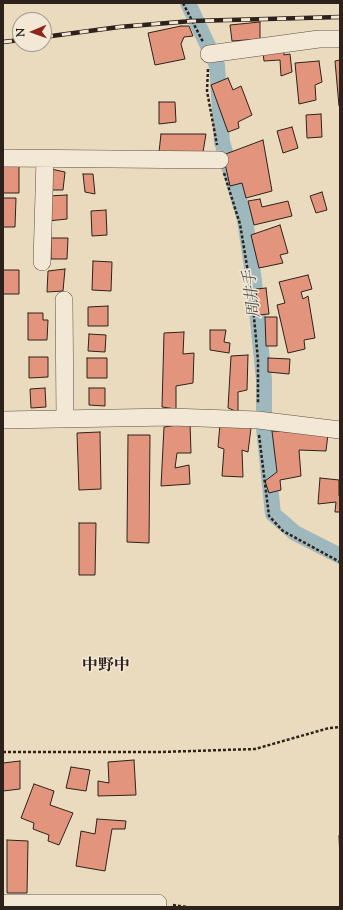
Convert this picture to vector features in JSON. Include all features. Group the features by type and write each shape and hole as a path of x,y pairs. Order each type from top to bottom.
{"street":[{"path":"209,54 319,39 340,39"},
{"path":"3,158 220,160"},
{"path":"42,262 45,159"},
{"path":"64,300 65,419"},
{"path":"3,420 171,417 258,420 340,430"},
{"path":"3,903 158,903"}],"path":[{"path":"183,3 209,54 207,91 220,160 240,224 252,296 258,360 258,420 269,516 283,531 340,562"},
{"path":"3,752 160,752 255,749 329,728 340,727"}],"building":[{"path":"260,22 260,39 232,41 230,25"},
{"path":"181,26 189,26 193,36 184,37 181,44 185,59 155,65 148,33"},
{"path":"284,49 284,55 290,54 292,72 281,76 280,60 264,61 263,53"},
{"path":"340,60 340,106 339,106 335,61"},
{"path":"319,61 322,82 315,85 316,100 299,104 295,63"},
{"path":"228,78 233,90 241,86 252,115 238,122 239,128 228,132 211,85"},
{"path":"159,102 175,102 176,122 159,124"},
{"path":"321,114 322,137 307,138 306,115"},
{"path":"292,127 298,148 283,153 277,131"},
{"path":"161,134 206,134 203,152 159,152"},
{"path":"263,140 272,191 246,198 242,183 230,186 223,155"},
{"path":"19,163 19,193 3,193 3,165"},
{"path":"51,169 65,172 63,190 49,190"},
{"path":"83,174 93,174 95,194 85,192"},
{"path":"322,192 327,210 316,213 310,196"},
{"path":"67,195 67,219 48,221 49,196"},
{"path":"3,198 16,198 15,227 3,227"},
{"path":"260,199 262,207 288,201 292,216 254,225 248,201"},
{"path":"106,210 107,235 92,236 91,211"},
{"path":"280,225 288,253 280,255 283,263 259,268 251,235"},
{"path":"51,238 68,238 67,259 51,259"},
{"path":"93,261 112,262 111,291 92,290"},
{"path":"65,269 63,291 47,292 48,271"},
{"path":"3,270 19,270 19,294 3,294"},
{"path":"308,275 312,289 301,292 303,299 308,296 315,338 304,340 305,349 288,353 277,305 285,303 279,282"},
{"path":"266,288 269,314 258,315 256,289"},
{"path":"108,306 108,326 88,326 88,307"},
{"path":"28,313 43,313 43,320 48,320 47,340 28,340"},
{"path":"265,317 277,317 277,346 266,346"},
{"path":"210,330 226,330 224,342 230,343 229,353 210,350"},
{"path":"184,332 183,354 194,353 193,383 176,386 176,409 162,407 164,333"},
{"path":"89,334 106,335 105,352 88,351"},
{"path":"248,355 247,390 238,392 238,412 228,408 231,356"},
{"path":"29,357 48,357 48,377 29,378"},
{"path":"87,358 107,358 107,378 87,378"},
{"path":"268,358 290,359 289,374 268,372"},
{"path":"45,388 46,407 31,408 30,389"},
{"path":"89,388 105,388 105,406 89,405"},
{"path":"190,423 191,453 177,453 175,468 189,465 190,484 161,486 164,427"},
{"path":"220,424 251,428 248,452 242,450 243,477 222,476 224,449 218,447"},
{"path":"272,431 328,434 326,451 299,450 301,476 280,480 281,490 269,493 265,481 277,472"},
{"path":"100,432 101,489 79,490 77,433"},
{"path":"128,435 150,435 149,543 127,542"},
{"path":"320,478 339,480 340,512 335,512 336,502 318,504"},
{"path":"79,523 96,523 95,575 79,575"},
{"path":"134,760 136,795 98,796 98,781 109,783 108,762"},
{"path":"20,761 20,789 3,791 3,763"},
{"path":"71,767 90,770 86,791 66,788"},
{"path":"34,784 54,791 50,805 73,813 59,845 48,841 49,835 33,829 34,823 21,818"},
{"path":"97,819 126,821 125,829 112,829 105,871 76,866 81,831 95,834"},
{"path":"339,836 340,836 340,860"},
{"path":"7,840 28,841 27,893 7,893"}],"waterway":[{"name":"周井手","path":"188,3 217,65 222,142 245,220 254,281 264,380 264,428 273,514 295,533 340,556"}],"railway":[{"path":"52,36 119,27 192,21 340,17"},
{"path":"3,42 12,41"}],"district":[{"name":"中野中","path":"106,667"}]}
